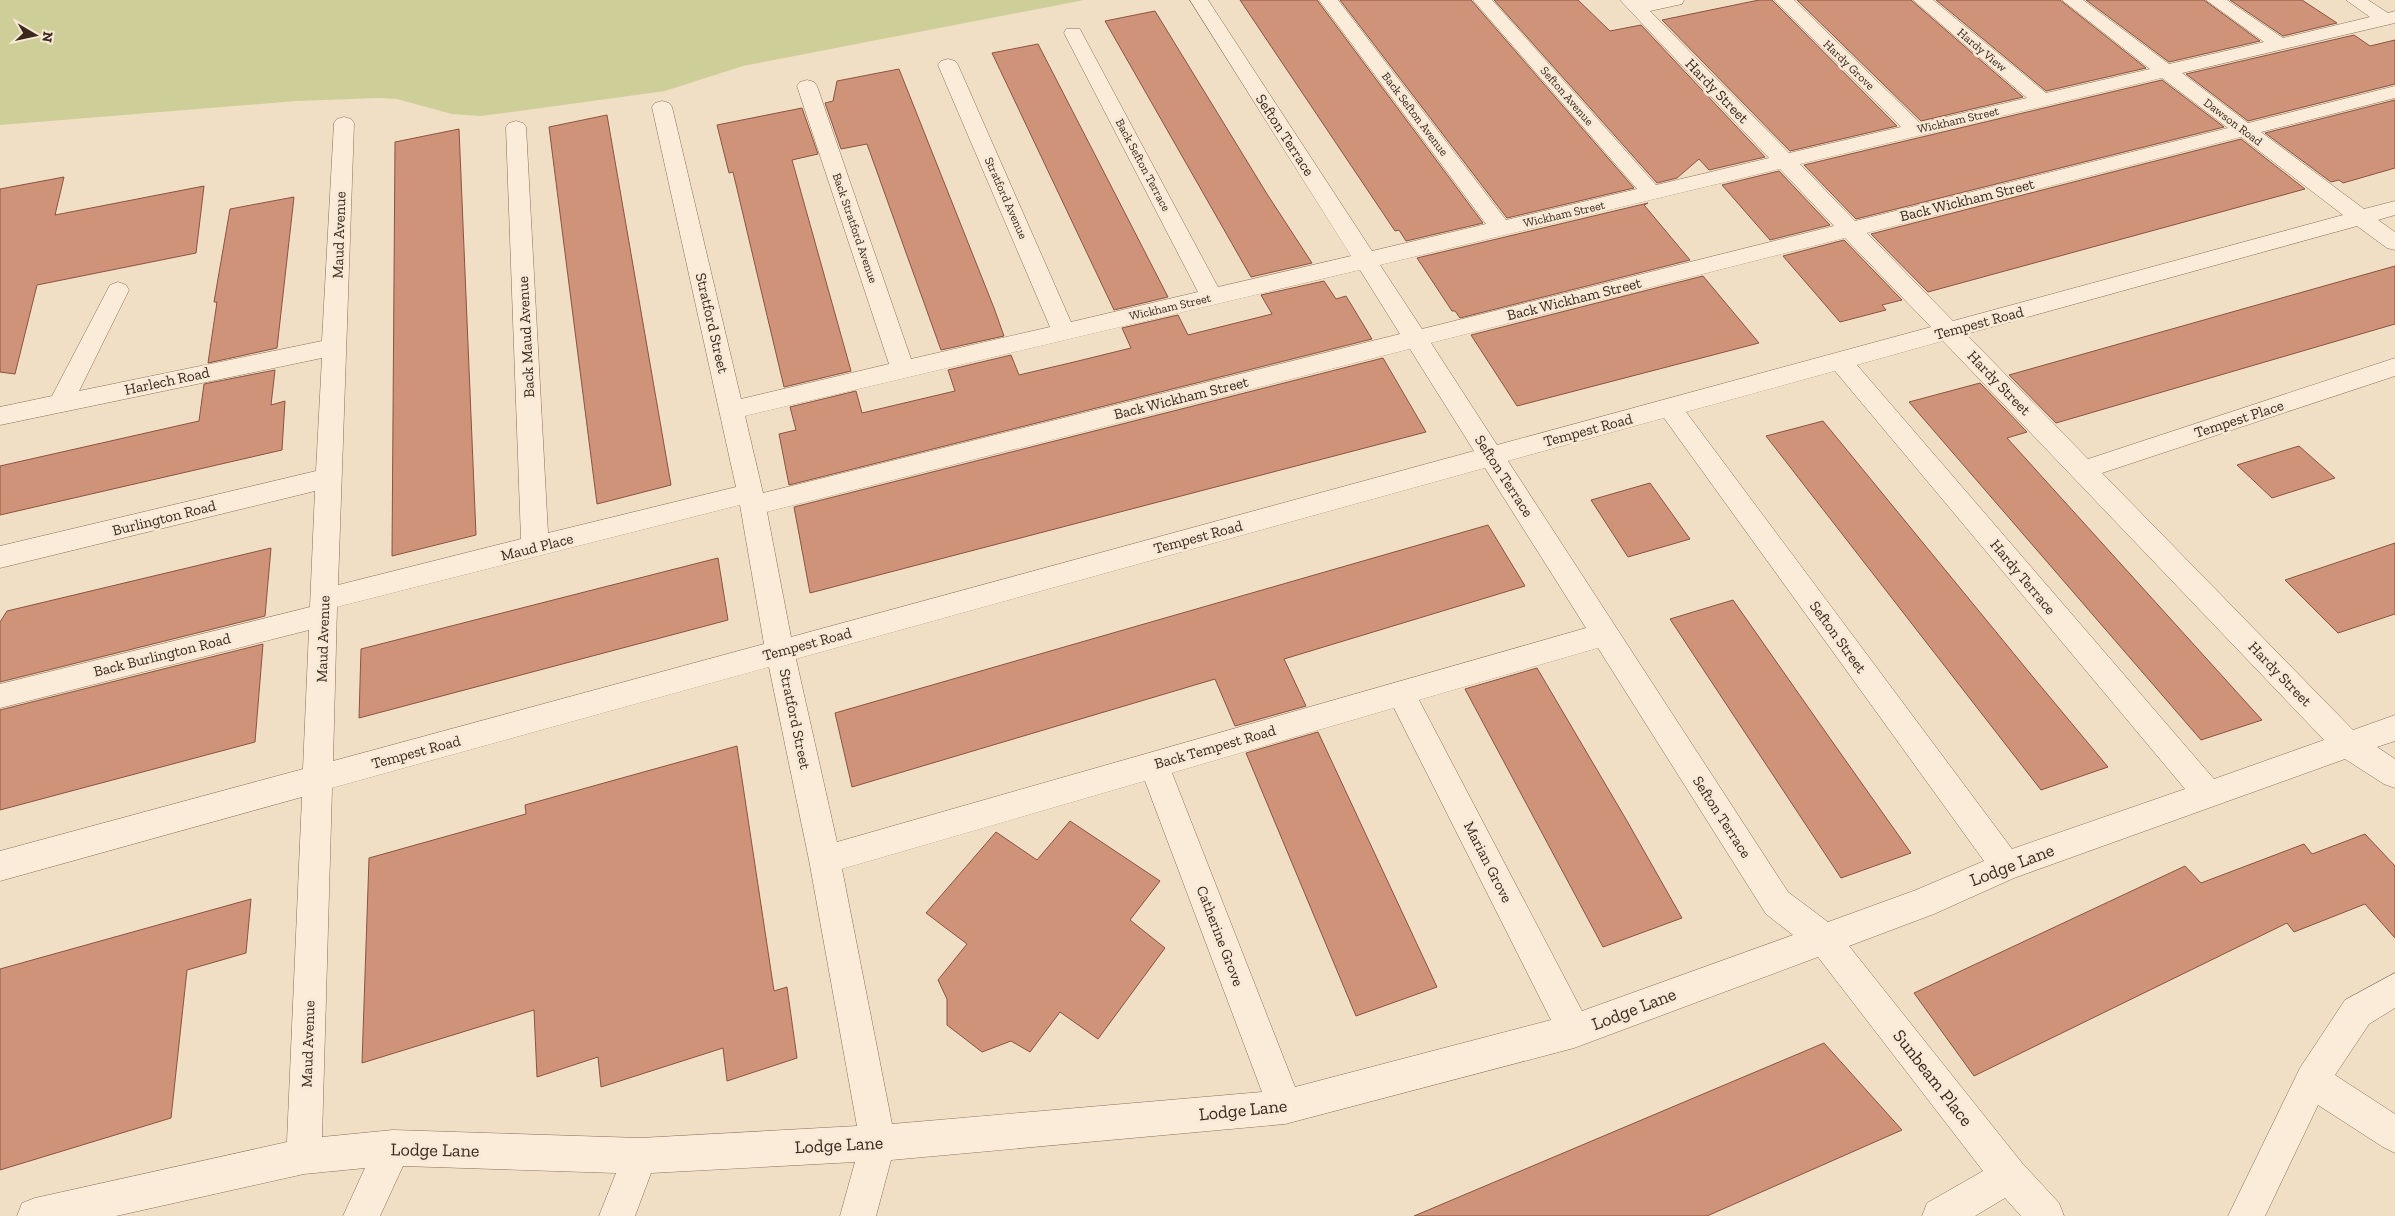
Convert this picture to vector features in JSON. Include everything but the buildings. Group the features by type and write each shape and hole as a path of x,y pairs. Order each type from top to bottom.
{"street":[{"name":"Sefton Terrace","path":"1199,0 1777,903 1822,938"},
{"name":"Back Sefton Avenue","path":"1328,0 1501,229"},
{"name":"Sefton Avenue","path":"1482,0 1652,193"},
{"path":"1633,4 1675,0"},
{"name":"Hardy Grove","path":"1783,0 1916,130"},
{"name":"Hardy View","path":"1922,0 2042,100"},
{"name":"Dawson Road","path":"2071,0 2395,243"},
{"path":"2215,0 2280,44"},
{"path":"2355,0 2390,18"},
{"name":"Hardy Street","path":"1633,4 2347,744 2395,775"},
{"name":"Wickham Street","path":"733,410 2390,18"},
{"name":"Back Sefton Terrace","path":"1073,33 1212,297"},
{"name":"Stratford Avenue","path":"948,65 1064,332"},
{"name":"Back Stratford Avenue","path":"807,86 903,370"},
{"name":"Back Wickham Street","path":"752,499 1416,339 2395,92"},
{"name":"Stratford Street","path":"662,107 752,499 780,652 825,860 878,1143 858,1216"},
{"name":"Maud Avenue","path":"304,1156 325,607 328,478 344,123"},
{"name":"Back Maud Avenue","path":"516,127 535,547"},
{"name":"Tempest Road","path":"0,866 2395,208"},
{"path":"60,404 118,290"},
{"name":"Harlech Road","path":"0,416 335,347"},
{"name":"Hardy Terrace","path":"1840,361 2207,793"},
{"name":"Tempest Place","path":"2083,470 2395,367"},
{"name":"Sefton Street","path":"1670,408 2006,866"},
{"name":"Burlington Road","path":"0,558 328,478"},
{"name":"Maud Place","path":"325,607 535,547 752,499"},
{"name":"Back Burlington Road","path":"0,696 325,607"},
{"name":"Back Tempest Road","path":"825,860 1605,634"},
{"name":"Marian Grove","path":"1401,693 1574,1031"},
{"name":"Lodge Lane","path":"35,1216 304,1156 393,1148 640,1156 878,1143 1286,1108 1574,1031 1822,938 1923,903 2006,866 2207,793 2395,728"},
{"name":"Catherine Grove","path":"1154,764 1286,1108"},
{"name":"Sunbeam Place","path":"1822,938 2009,1176 2046,1216"},
{"path":"2246,1216 2312,1080 2357,1012 2395,989"},
{"path":"2312,1080 2395,1135"},
{"path":"361,1216 393,1148"},
{"path":"617,1216 640,1156"},
{"path":"1940,1216 2009,1176"}],"green space":[{"path":"0,0 1084,0 743,66 665,91 480,116 452,114 397,99 379,98 296,101 0,125"}]}
